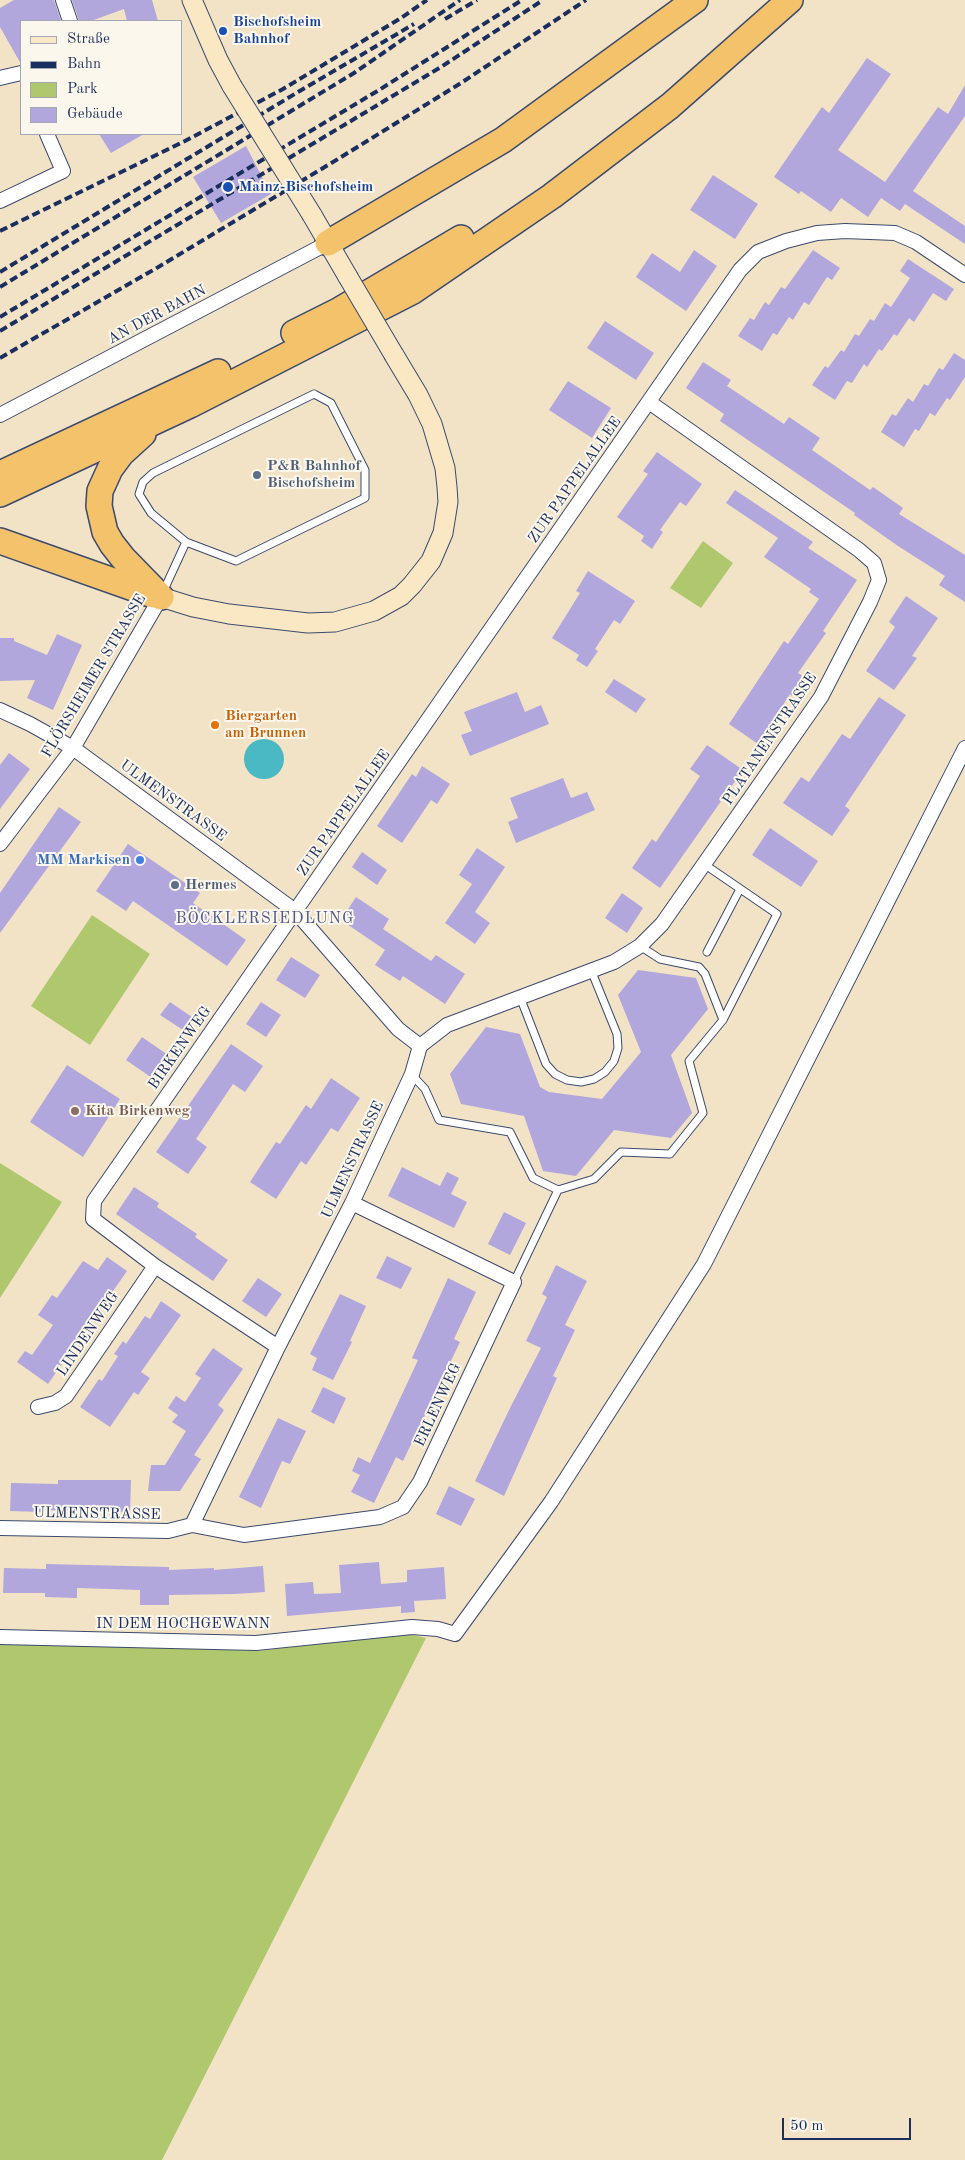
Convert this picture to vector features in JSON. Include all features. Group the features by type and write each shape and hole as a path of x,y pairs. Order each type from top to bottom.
{"highway":[{"path":"328,243 503,140 695,0"},
{"path":"0,474 208,377 338,311 485,224 621,125 766,0"},
{"path":"0,494 190,405 348,326 413,291 552,196 662,112 790,0"},
{"path":"161,597 123,558 105,532 99,506 100,491 110,469 121,454 142,434 190,405"},
{"path":"0,541 161,597"}],"street":[{"path":"63,0 70,20"},
{"path":"161,597 209,611 308,624 336,622 374,611 401,596 427,567 443,533 448,502 445,468 432,424 418,395 312,215 232,86 218,60 192,0"},
{"path":"0,78 20,74"},
{"path":"0,201 63,171 47,135"},
{"name":"ZUR PAPPELALLEE","path":"295,911 740,270 758,252 786,241 817,233 845,231 895,233 916,242 965,275"},
{"name":"AN DER BAHN","path":"0,415 328,243"},
{"name":"PLATANENSTRASSE","path":"420,1046 447,1025 614,962 640,946 662,924 821,697 870,602 878,580 874,563 859,550 649,402"},
{"name":"FLÖRSHEIMER STRASSE","path":"0,844 73,748 161,597"},
{"name":"ULMENSTRASSE","path":"0,710 73,748 295,911 398,1029 420,1046 412,1074 352,1203 278,1347 192,1525 168,1531 0,1528"},
{"name":"IN DEM HOCHGEWANN","path":"0,1637 256,1643 412,1627 438,1629 455,1634 551,1502 704,1264 965,748"},
{"name":"BIRKENWEG","path":"278,1347 155,1266 93,1219 94,1201 295,911"},
{"path":"352,1203 514,1282"},
{"name":"LINDENWEG","path":"38,1407 55,1403 66,1396 155,1266"},
{"name":"ERLENWEG","path":"192,1525 244,1535 380,1517 403,1506 420,1482 514,1282"}],"lane":[{"path":"314,394 331,403 365,470 365,498 236,560 186,542 151,513 139,494 143,482 152,473 314,394"},
{"path":"161,597 186,542"},
{"path":"412,1074 424,1090 439,1120 510,1132 533,1178 558,1190 594,1179 622,1152 670,1154 704,1112 689,1061 723,1020 777,914 704,864"},
{"path":"707,952 740,889"},
{"path":"640,946 660,958 699,967 705,974 723,1020"},
{"path":"520,997 546,1064 555,1074 567,1080 581,1082 594,1079 606,1072 614,1061 618,1048 617,1034 591,970"},
{"path":"514,1282 558,1190"}],"green space":[{"path":"703,541 733,563 701,608 670,588"},
{"path":"92,915 150,954 90,1045 31,1006"},
{"path":"0,1163 62,1202 0,1298"},
{"path":"409,1634 426,1638 162,2160 0,2160 0,1645 97,1645 258,1651"}],"water":[{"path":"260,739 268,739 275,742 281,748 284,759 281,770 275,776 268,779 260,779 253,776 247,770 244,763 244,755 247,748 253,742"}],"building":[{"path":"14,0 54,0 61,20 20,20 20,62 0,27 0,8"},
{"path":"72,0 152,0 158,20 127,20 124,9 94,20 79,20"},
{"path":"867,58 891,74 838,150 885,182 938,107 948,114 965,85 965,116 913,191 965,226 965,244 905,204 900,211 881,198 868,217 841,198 831,212 801,191 799,194 774,177 822,107 829,113"},
{"path":"100,135 142,135 111,153"},
{"path":"246,146 271,194 221,223 193,177"},
{"path":"713,175 758,204 735,239 690,210"},
{"path":"694,250 717,266 686,311 636,277 652,253 680,272"},
{"path":"813,250 840,268 832,280 827,277 809,305 804,302 793,320 789,317 777,335 773,333 762,351 738,336 750,318 754,320 765,302 769,305 781,287 785,289"},
{"path":"908,259 954,289 946,301 933,293 914,322 909,318 897,336 894,334 882,351 879,349 867,367 864,364 852,383 847,381 835,400 812,385 825,366 828,368 841,350 844,352 855,334 859,336 870,319 874,321 885,303 891,307 910,278 900,271"},
{"path":"605,321 654,353 636,380 587,348"},
{"path":"954,353 965,360 965,377 950,400 947,398 935,416 930,413 919,431 915,429 904,447 881,432 892,414 896,416 908,398 913,402 924,384 928,386 939,368 943,370"},
{"path":"703,362 731,380 727,386 784,424 789,417 820,438 812,450 870,490 873,487 903,508 899,514 965,555 965,602 939,585 945,576 898,546 854,515 855,513 720,421 724,414 686,388"},
{"path":"568,381 611,408 592,438 549,410"},
{"path":"657,452 702,484 686,506 680,502 660,530 663,532 652,549 641,541 644,536 617,517 648,474 643,471"},
{"path":"735,490 813,542 808,548 857,580 823,631 826,633 798,673 804,677 792,696 790,694 758,744 729,724 784,641 788,644 819,599 809,592 811,589 764,557 778,538 726,503"},
{"path":"588,571 635,601 620,624 614,620 595,649 598,651 587,667 576,660 579,655 552,638 580,593 576,591"},
{"path":"906,596 938,618 912,656 917,658 894,690 866,671 895,627 889,622"},
{"path":"57,634 82,645 53,710 27,698 35,680 0,681 0,638 14,638 14,641 47,655"},
{"path":"614,679 646,699 636,713 605,692"},
{"path":"517,692 525,712 541,705 549,724 470,756 461,735 472,731 464,712"},
{"path":"879,697 906,715 845,806 850,810 832,836 783,803 801,777 809,782 842,734 850,739"},
{"path":"707,745 743,770 660,888 632,868 652,839 656,842 700,776 690,769"},
{"path":"9,753 30,769 0,809 0,765"},
{"path":"422,766 450,784 437,804 431,800 402,843 377,826 412,774 416,777"},
{"path":"563,778 571,798 587,792 595,810 516,843 508,822 518,818 510,798"},
{"path":"59,807 81,822 0,933 0,893"},
{"path":"770,828 818,861 801,887 752,855"},
{"path":"128,844 200,893 193,903 246,940 227,966 133,901 126,911 96,891"},
{"path":"477,848 505,867 475,912 490,923 475,944 445,923 472,884 459,875"},
{"path":"362,852 387,870 377,885 352,867"},
{"path":"622,893 643,908 627,933 605,918"},
{"path":"356,897 389,919 383,929 431,961 436,955 465,974 445,1004 403,976 400,981 375,965 385,950 341,920"},
{"path":"291,957 320,975 305,998 276,980"},
{"path":"638,970 696,978 708,1009 671,1055 692,1113 671,1138 614,1130 576,1176 543,1171 524,1116 461,1104 450,1074 486,1027 520,1034 540,1087 549,1092 602,1099 641,1052 618,995"},
{"path":"170,1002 192,1017 183,1030 160,1015"},
{"path":"261,1002 281,1015 266,1037 246,1024"},
{"path":"142,1037 168,1055 152,1078 126,1060"},
{"path":"231,1044 263,1066 245,1092 233,1084 196,1139 207,1147 188,1174 156,1152"},
{"name":"Kita Birkenweg","path":"67,1065 120,1099 83,1157 30,1122"},
{"path":"331,1078 360,1098 338,1132 331,1128 306,1165 301,1161 276,1199 250,1182 276,1142 280,1144 306,1105 311,1109"},
{"path":"402,1167 440,1186 447,1172 459,1178 451,1194 467,1202 454,1228 388,1196"},
{"path":"134,1187 159,1203 157,1207 197,1234 195,1237 228,1260 213,1281 116,1214"},
{"path":"504,1212 526,1223 510,1255 488,1244"},
{"path":"387,1256 412,1268 401,1289 376,1278"},
{"path":"107,1257 127,1271 48,1384 17,1362 25,1351 32,1355 53,1325 38,1315 52,1295 57,1298 83,1261 98,1270"},
{"path":"556,1265 587,1281 565,1325 575,1330 553,1376 557,1378 504,1496 475,1481 541,1348 526,1341 547,1297 542,1294"},
{"path":"258,1278 282,1294 266,1317 242,1301"},
{"path":"448,1278 476,1292 454,1339 460,1342 403,1461 396,1457 374,1503 351,1492 360,1475 352,1471 358,1457 370,1463 418,1360 412,1358"},
{"path":"340,1294 366,1306 350,1341 352,1342 333,1380 312,1370 317,1358 310,1354"},
{"path":"161,1301 181,1315 141,1372 150,1378 138,1395 134,1392 110,1427 80,1407 99,1379 102,1381 118,1356 114,1354 123,1341 126,1344 145,1316 150,1319"},
{"path":"213,1348 243,1369 218,1405 224,1410 194,1455 201,1459 180,1491 148,1491 151,1465 165,1465 186,1431 172,1422 178,1415 168,1408 176,1396 185,1402 201,1378 195,1374"},
{"path":"323,1387 346,1398 334,1424 311,1412"},
{"path":"278,1418 306,1431 290,1464 282,1461 261,1508 239,1497"},
{"path":"58,1480 131,1480 130,1512 10,1511 11,1483 58,1484"},
{"path":"449,1486 475,1499 461,1526 436,1514"},
{"path":"379,1562 381,1584 407,1582 407,1570 444,1567 446,1599 414,1601 415,1612 401,1613 401,1606 287,1616 285,1584 313,1582 314,1594 341,1593 339,1565"},
{"path":"46,1564 169,1567 169,1570 214,1568 214,1570 263,1566 265,1592 169,1595 169,1605 140,1605 140,1590 77,1588 77,1598 45,1597 45,1593 3,1593 4,1568 46,1569"}],"railway":[{"path":"0,231 185,141 283,89 401,18 427,0"},
{"path":"0,287 354,73 460,0"},
{"path":"445,19 477,0"},
{"path":"0,317 379,90 522,0"},
{"path":"0,331 441,67 543,0"},
{"path":"0,358 155,269 338,159 461,83 586,0"},
{"path":"0,272 414,24"}],"place":[{"name":"Bischofsheim Bahnhof","path":"223,31"},
{"name":"Mainz-Bischofsheim","path":"228,187"},
{"name":"P&R Bahnhof Bischofsheim","path":"257,475"},
{"name":"Biergarten am Brunnen","path":"215,725"},
{"name":"MM Markisen","path":"140,860"},
{"name":"Hermes","path":"175,885"},
{"name":"Kita Birkenweg","path":"75,1111"}],"district":[{"name":"BÖCKLERSIEDLUNG","path":"265,919"}]}
